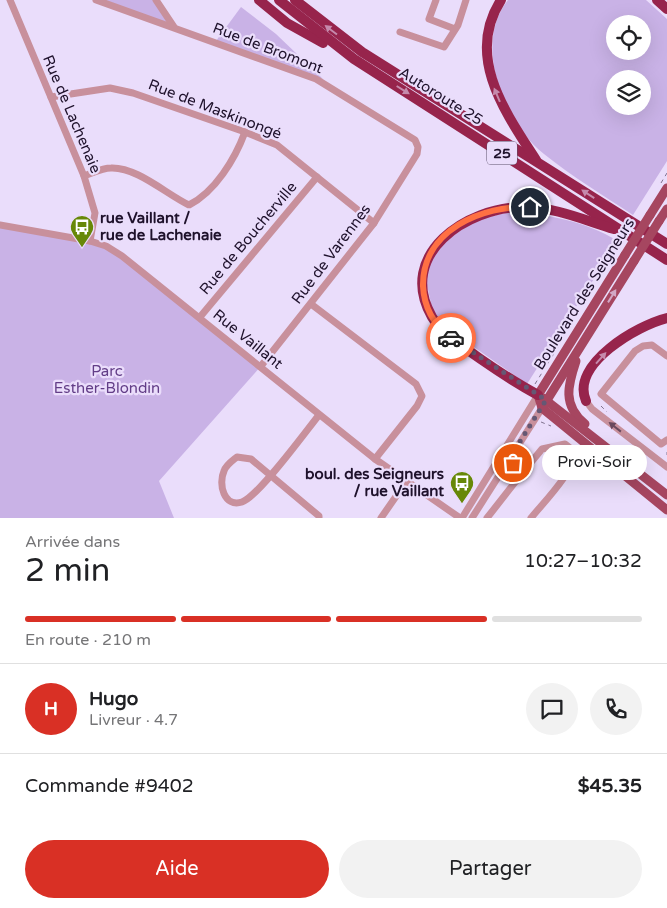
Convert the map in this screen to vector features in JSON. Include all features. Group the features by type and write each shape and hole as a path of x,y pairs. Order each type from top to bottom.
{"highway":[{"path":"259,0 287,23 368,68"},
{"name":"Autoroute 25","path":"279,0 320,34 368,68 667,260"},
{"name":"Autoroute 25","path":"295,0 362,52 667,244"},
{"path":"501,0 492,18 487,38 490,75 506,114 538,162"},
{"path":"657,0 667,9"},
{"path":"542,401 458,343 435,323 429,311 424,291 425,271 430,253 446,234 461,223 482,214 508,208 552,210 624,233"},
{"path":"586,401 583,389 585,379 604,354 623,337 639,328 667,318"}],"main road":[{"name":"Boulevard des Seigneurs","path":"542,401 625,255 667,188"},
{"name":"Boulevard des Seigneurs","path":"542,401 582,344 667,209"},
{"path":"582,344 568,386 571,407 580,420 627,463"},
{"path":"542,401 579,438 667,509"},
{"path":"542,401 627,463 667,495"}],"street":[{"name":"Rue de Lachenaie","path":"10,0 84,176 95,213 90,241"},
{"name":"Rue de Bromont","path":"96,0 316,79 415,140 418,154"},
{"path":"156,0 174,27"},
{"path":"436,0 429,19 455,29"},
{"path":"400,32 444,47 455,29 466,0"},
{"name":"Rue de Maskinongé","path":"51,97 110,88 133,93 244,132 277,145 374,223"},
{"path":"84,176 112,168 125,170 151,182 189,205 200,199 230,163 238,150 244,132"},
{"name":"Rue de Varennes","path":"261,366 374,223 418,154"},
{"name":"Rue de Boucherville","path":"200,318 317,177"},
{"name":"Rue Vaillant","path":"0,225 90,241 106,246 122,256 375,459 461,518"},
{"path":"311,304 416,384 422,396 417,406 375,459"},
{"path":"667,356 652,345 640,347 601,394 660,444 664,444 667,440"},
{"name":"Boulevard des Seigneurs","path":"461,518 502,454 542,401"},
{"name":"Boulevard des Seigneurs","path":"472,518 542,401"},
{"path":"586,401 592,409 667,467"},
{"path":"319,415 271,475 244,501 235,503 228,500 222,490 221,480 224,470 237,456 251,459 271,475 319,518"},
{"path":"571,448 579,438"},
{"path":"487,518 542,449 566,444 574,451 575,458 569,470 530,518"},
{"path":"502,454 524,472"},
{"path":"381,518 406,482"}],"green space":[{"path":"96,0 156,0 174,27"},
{"path":"508,0 646,0 667,19 667,161 633,215 576,178 529,140 516,123 498,82 493,60 493,38 498,18"},
{"path":"241,7 276,34 323,79 216,41"},
{"path":"510,212 566,220 592,228 618,241 527,384 451,331 438,318 432,308 426,280 432,258 442,244 475,220"},
{"name":"Parc Esther-Blondin","path":"0,225 106,246 261,366 159,481 174,518 0,518"}],"way so far":[{"path":"451,338 546,400 509,459 513,463"}],"place":[{"name":"rue Vaillant / rue de Lachenaie","path":"82,248"},
{"name":"Provi-Soir","path":"513,463"},
{"name":"boul. des Seigneurs / rue Vaillant","path":"462,504"}],"route":[{"path":"451,338 432,317 425,298 423,284 425,271 428,258 434,248 441,238 451,230 476,216 502,208 530,207"}]}
